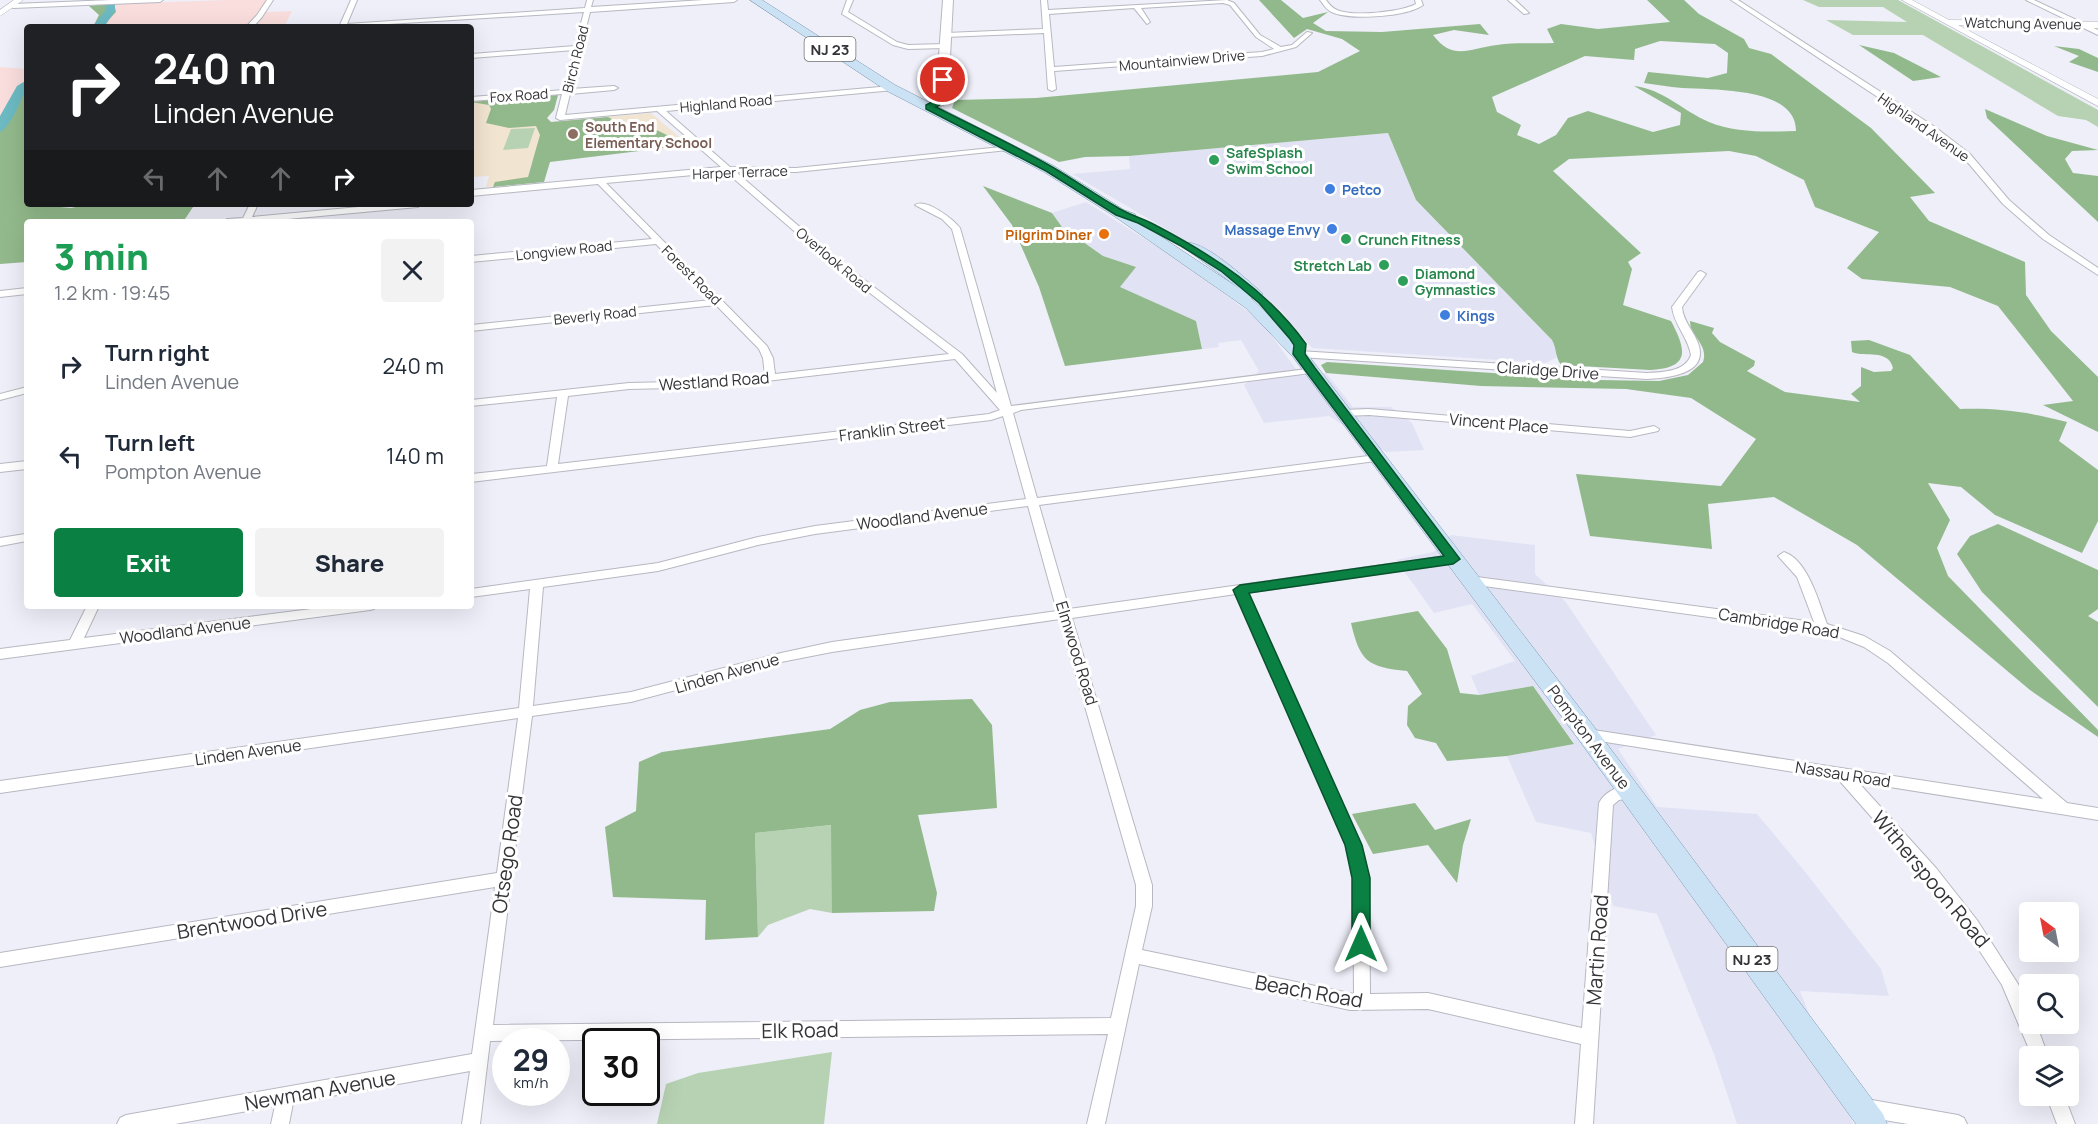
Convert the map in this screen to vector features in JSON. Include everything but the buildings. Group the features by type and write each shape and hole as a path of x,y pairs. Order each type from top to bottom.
{"main road":[{"name":"Pompton Avenue","path":"755,0 891,88 1055,172 1182,256 1250,305 1265,319 1288,347 1305,362 1587,734 1867,1116"},
{"path":"929,107 939,103 942,99 948,0"}],"street":[{"path":"0,14 16,3 160,0"},
{"path":"252,24 270,0"},
{"path":"343,24 354,0"},
{"name":"Birch Road","path":"560,118 590,0"},
{"path":"385,24 734,0"},
{"path":"850,0 844,13 892,43 908,47 1047,31"},
{"path":"1044,0 1052,89"},
{"path":"1323,0 1332,10 1351,14 1412,10 1420,5 1418,0"},
{"path":"1511,1 1523,0"},
{"name":"Highland Avenue","path":"1734,0 1932,129 1967,156 2006,202 2046,237 2098,272"},
{"path":"1906,0 2098,103"},
{"path":"2029,0 2098,33"},
{"path":"1045,12 1226,1 1232,4 1258,36 1280,51"},
{"path":"1511,1 1526,13"},
{"path":"1136,6 1147,22"},
{"name":"Watchung Avenue","path":"1947,22 2098,25"},
{"name":"Mountainview Drive","path":"1050,69 1280,51 1298,44 1309,33"},
{"path":"474,56 578,48"},
{"name":"Fox Road","path":"474,99 614,88"},
{"name":"Highland Road","path":"560,118 891,88"},
{"name":"Overlook Road","path":"659,109 834,261 958,356 1007,411"},
{"name":"Harper Terrace","path":"474,193 728,170 791,170 1008,148"},
{"name":"Forest Road","path":"600,181 763,348 768,358 770,377"},
{"name":"Elmwood Road","path":"919,205 945,216 956,228 1032,502 1144,885 1144,906 1134,957 1096,1124"},
{"path":"265,219 387,207"},
{"name":"Longview Road","path":"474,259 658,241"},
{"name":"Claridge Drive","path":"1305,362 1647,376 1671,375 1688,367 1695,356 1695,348 1679,319 1677,307 1701,274"},
{"path":"0,294 24,291"},
{"name":"Beverly Road","path":"474,328 718,302"},
{"name":"Westland Road","path":"474,403 637,385 704,385 958,356"},
{"name":"Franklin Street","path":"474,478 991,417 1019,407 1305,362"},
{"path":"0,397 24,391"},
{"path":"552,469 563,393"},
{"name":"Vincent Place","path":"1342,413 1369,412 1630,434 1654,429"},
{"name":"Woodland Avenue","path":"474,593 658,567 797,532 1376,458"},
{"path":"0,468 24,465"},
{"path":"0,542 24,538"},
{"path":"1784,556 1802,575 1822,628"},
{"name":"Linden Avenue","path":"0,787 657,692 809,651 1453,559"},
{"name":"Cambridge Road","path":"1469,580 1822,628 1851,635 1886,654 2063,808"},
{"name":"Otsego Road","path":"471,1124 526,712 537,584"},
{"path":"1240,590 1357,855 1361,878 1362,1002"},
{"path":"75,644 92,609"},
{"name":"Woodland Avenue","path":"0,654 347,609"},
{"name":"Nassau Road","path":"1587,734 2098,814"},
{"name":"Witherspoon Road","path":"1842,774 1981,937 2021,1006 2036,1046"},
{"name":"Martin Road","path":"1584,1124 1606,803 1616,794 1630,793"},
{"name":"Brentwood Drive","path":"0,960 503,879"},
{"name":"Beach Road","path":"1134,957 1350,1002 1428,1001 1591,1038"},
{"name":"Elk Road","path":"483,1033 1117,1026"},
{"name":"Newman Avenue","path":"126,1124 479,1061"},
{"path":"280,1124 286,1096"},
{"path":"2059,1106 2066,1124"},
{"path":"1867,1116 1958,1124"}],"shaded area":[{"path":"265,0 266,12 292,11 286,24 105,24 116,12 114,4"},
{"path":"0,67 24,69 24,87 0,124"},
{"name":"South End Elementary School","path":"558,95 554,110 547,118 551,122 651,113 690,146 578,155 532,162 526,183 486,187 489,176 474,177 474,102"},
{"path":"1388,133 1416,200 1552,340 1557,349 1556,358 1545,363 1312,348 1281,311 1226,264 1072,174 1130,169 1129,156"},
{"path":"1086,202 1169,254 1252,314 1271,335 1301,376 1326,373 1353,407 1391,407 1412,423 1424,450 1386,452 1329,416 1264,423 1244,385 1259,371 1241,340 1218,343 1219,347 1202,349 1196,321 1119,287 1135,267 1103,256 1062,227 1052,213"},
{"path":"1451,535 1535,545 1535,574 1565,601 1656,735 1618,749 1657,807 1757,814 1881,969 1889,996 1800,991 1853,1124 1737,1124 1714,1054 1657,914 1613,906 1591,833 1536,822 1507,756 1574,743 1533,686 1479,695 1471,676 1515,661 1472,604 1434,613 1396,560 1433,552"}],"green space":[{"path":"1259,0 1281,0 1303,18 1328,12 1313,23 1326,31 1382,32 1480,24 1489,35 1454,30 1433,35 1448,48 1462,51 1504,44 1554,43 1547,29 1561,24 1598,29 1670,22 1647,0 1684,0 1699,14 1744,39 1749,48 1771,54 1871,128 1935,193 1910,197 1929,221 2025,262 2026,295 2051,331 2098,377 2098,432 2043,405 2073,401 1998,306 1950,287 1862,279 1847,268 1879,232 1815,207 1804,180 1756,156 1729,151 1569,159 1553,171 1641,253 1628,262 1632,269 1623,305 1671,321 1682,349 1682,356 1678,362 1663,369 1561,365 1552,340 1416,200 1388,133 1129,156 1085,157 1059,162 952,108 955,100 1036,98 1318,72 1360,51 1342,39 1307,29 1294,38","holes":["1660,41 1715,44 1728,53 1727,73 1708,78 1648,72 1644,83 1726,90 1765,97 1781,105 1792,116 1796,131 1752,131 1719,126 1654,91 1634,86 1681,113 1680,125 1653,132 1588,111 1568,118 1556,135 1539,144 1517,135 1521,125 1497,112 1492,97 1585,56 1634,60 1635,49"]},
{"path":"1803,0 1898,0 2098,110 2098,127 2086,120 2058,116 1923,35 1853,35 1826,20 1907,22 1883,7 1819,7"},
{"path":"114,3 116,12 105,24 94,24 99,15 89,6"},
{"path":"1859,45 1894,53 1941,77 1913,81"},
{"path":"2054,46 2079,49 2098,58 2098,72 2069,62 2079,56"},
{"path":"24,83 24,207 193,207 185,219 24,219 24,262 0,264 0,123 19,87"},
{"path":"558,95 554,110 547,118 551,122 608,117 632,129 650,127 688,145 550,162 544,182 493,187 495,182 528,177 540,135 536,126 509,128 486,123 491,109 489,105 474,102"},
{"path":"1985,109 2047,136 2098,150 2072,151 2065,159 2073,173 2098,176 2098,222 1987,118"},
{"path":"535,128 528,148 503,150 511,129"},
{"path":"983,186 1052,213 1062,227 1103,256 1136,267 1120,287 1196,321 1202,349 1065,366 1039,287 1012,225"},
{"path":"1690,321 1714,328 1712,333 1720,342 1755,361 1754,366 1747,371 1785,392 1860,402 1851,394 1861,386 1861,367 1874,372 1891,371 1893,368 1886,358 1881,356 1852,352 1851,341 1869,340 1910,355 1960,409 2014,411 2067,422 2059,441 2098,470 2098,521 2082,553 1995,515 1961,487 1928,483 1950,520 1937,548 1948,576 2098,730 2098,737 2030,690 1857,545 1774,497 1708,504 1712,549 1590,536 1576,474 1721,486 1756,439 1691,398 1626,389 1481,386 1326,373 1321,365 1327,362 1597,380 1659,381 1688,375 1703,362 1704,350 1693,332"},
{"path":"1998,524 2098,570 2098,609 2088,616 2098,622 2098,707 1982,592 1957,554 1970,536"},
{"path":"1418,611 1447,649 1460,693 1479,695 1533,686 1574,744 1507,756 1447,761 1436,743 1415,738 1407,725 1408,706 1422,694 1407,671 1375,664 1362,654 1351,623"},
{"path":"972,699 992,725 997,808 918,815 937,893 934,911 832,913 831,825 755,833 758,937 705,940 706,900 613,897 605,827 636,811 639,762 662,752 830,729 860,710 890,702"},
{"path":"1415,803 1435,830 1471,819 1463,845 1457,883 1428,845 1373,854 1352,814"},
{"path":"832,825 832,913 810,909 768,925 758,937 755,833"},
{"path":"832,1052 824,1124 657,1124 666,1084 698,1073"}],"waterway":[{"path":"100,24 110,11 110,0"},
{"path":"0,128 24,86"}],"place":[{"name":"South End Elementary School","path":"573,134"},
{"name":"SafeSplash Swim School","path":"1214,160"},
{"name":"Petco","path":"1330,189"},
{"name":"Massage Envy","path":"1332,229"},
{"name":"Pilgrim Diner","path":"1104,234"},
{"name":"Crunch Fitness","path":"1346,239"},
{"name":"Stretch Lab","path":"1384,265"},
{"name":"Diamond Gymnastics","path":"1403,281"},
{"name":"Kings","path":"1445,315"}],"route":[{"path":"943,80 942,99 939,103 929,107 1049,169 1119,213 1142,221 1205,256 1225,269 1262,300 1300,344 1299,354 1453,559 1240,590 1353,845 1361,878 1361,944"}]}
